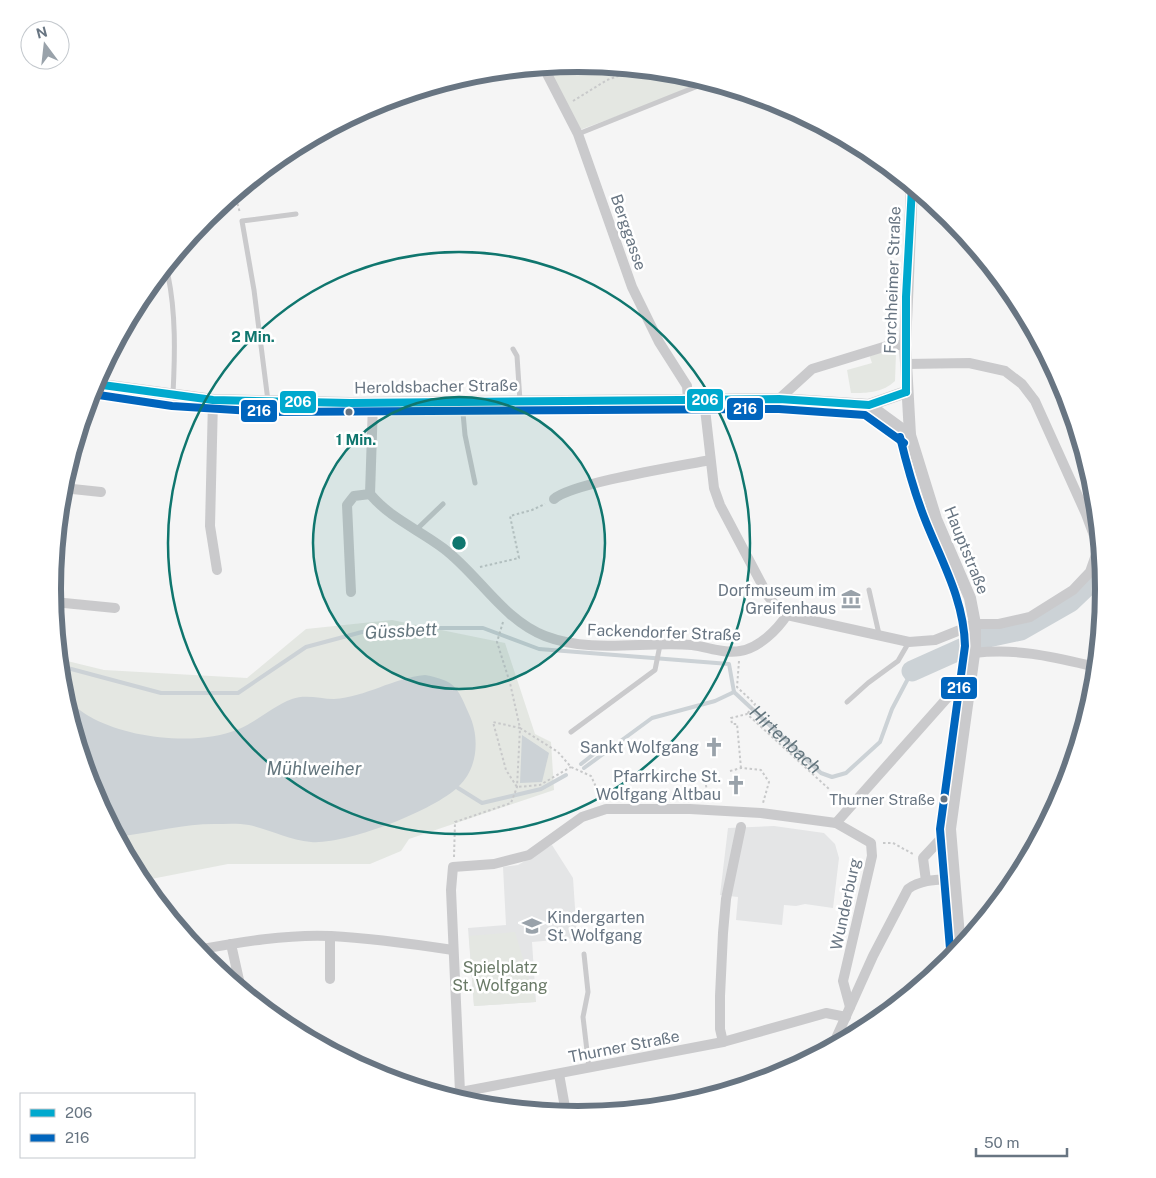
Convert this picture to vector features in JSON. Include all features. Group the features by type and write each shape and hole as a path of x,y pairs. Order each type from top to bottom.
{"street":[{"name":"Berggasse","path":"548,73 578,134 632,287 659,342 688,386 688,400"},
{"name":"Forchheimer Straße","path":"910,435 906,392 905,345 912,194"},
{"path":"779,399 812,369 890,345 905,345"},
{"path":"906,364 969,363 1005,372 1022,384 1035,401 1091,529"},
{"name":"Heroldsbacher Straße","path":"104,385 213,400 373,403 779,399 869,405 906,392"},
{"path":"213,400 210,526 217,570"},
{"path":"704,400 714,488 720,505 768,596 787,615 909,642 935,640 976,628 1030,617 1072,590 1090,572 1094,560"},
{"path":"351,592 347,505 354,496 370,494 373,403"},
{"path":"869,405 910,435"},
{"name":"Hauptstraße","path":"910,435 936,519 970,598 976,628 975,650 950,829 959,938"},
{"path":"554,499 560,494 605,482 710,460"},
{"path":"71,489 101,492"},
{"name":"Fackendorfer Straße","path":"370,494 383,510 443,548 468,570 509,613 525,626 545,636 573,644 692,645 729,652 750,649 779,627 787,615"},
{"path":"61,603 115,608"},
{"path":"975,650 1036,652 1089,665"},
{"path":"836,823 948,697 968,691"},
{"name":"Wunderburg","path":"453,867 494,864 529,855 582,817 606,809 671,809 760,813 836,823 871,844 872,856 843,981 850,1007"},
{"path":"723,1042 720,1028 720,996 723,933 726,899 741,827"},
{"path":"926,881 923,858 950,829"},
{"path":"453,867 451,890 460,1092"},
{"path":"838,1036 873,956 908,889 917,883 926,881 955,879"},
{"path":"207,948 282,938 330,936 454,950"},
{"path":"330,936 330,979"},
{"path":"230,944 239,979"},
{"name":"Thurner Straße","path":"460,1092 723,1042 826,1013 846,1017"},
{"name":"Thurner Straße","path":"559,1074 565,1106"}],"lane":[{"path":"578,134 697,86"},
{"path":"268,402 254,290 242,221 296,214"},
{"path":"168,275 173,310 175,358 172,396"},
{"path":"513,348 517,356 520,401"},
{"path":"462,402 465,435 475,483"},
{"path":"416,530 444,504"},
{"path":"869,590 879,634"},
{"path":"847,702 868,683 898,662 909,642"},
{"path":"571,732 655,670 660,645"},
{"path":"584,954 588,992 583,1017 589,1068"}],"path":[{"path":"565,106 608,80 624,75"},
{"path":"237,200 242,221"},
{"path":"468,570 519,558 510,516 532,510 554,499"},
{"path":"453,867 455,822 511,803 517,787 520,728 510,683 497,642 502,623"},
{"path":"747,714 755,704 738,687 739,662 750,649"},
{"path":"742,768 737,724 732,724 731,718 740,714 747,714 829,790"},
{"path":"517,787 506,770 493,722 520,728 558,752 571,767 591,776 606,809"},
{"path":"517,787 540,785 571,767"},
{"path":"730,771 742,768 761,770 769,782 760,813"},
{"path":"706,785 707,793"},
{"path":"871,844 893,843 923,858"}],"shaded area":[{"path":"774,826 824,833 835,844 839,858 833,908 805,904 796,906 784,905 782,925 736,920 738,897 720,895 728,828"},
{"name":"Kindergarten St. Wolfgang","path":"552,845 573,878 577,938 532,942 536,1002 474,1006 468,928 506,925 503,867 518,865"}],"green space":[{"path":"544,73 612,73 679,82 697,86 577,131"},
{"path":"888,349 896,353 895,381 880,390 851,393 847,370 872,363 869,354"},
{"path":"392,620 505,643 535,734 551,742 554,790 409,839 401,851 370,864 228,864 150,879 130,847 101,787 79,723 67,661 104,670 247,678 306,629"},
{"name":"Spielplatz St. Wolfgang","path":"515,932 536,1002 474,1006 469,936"}],"water":[{"name":"Mühlweiher","path":"425,675 443,680 454,686 458,691 473,723 475,733 475,752 470,771 465,780 446,796 409,816 366,832 326,841 303,841 245,824 192,825 124,836 101,787 89,755 75,706 94,719 110,726 146,735 186,739 223,734 239,729 292,699 302,697 346,698"},
{"path":"522,735 549,753 542,782 520,783"}],"waterway":[{"name":"Hirtenbach","path":"912,671 988,637 1021,630 1070,602 1095,577"},
{"name":"Güssbett","path":"68,668 161,693 238,693 306,647 362,632 422,628 483,628 539,649 729,664 734,692"},
{"name":"Hirtenbach","path":"734,692 821,773 832,777 846,773 880,742 892,709 912,671"},
{"name":"Hirtenbach","path":"584,768 652,718 715,701 734,692"},
{"path":"581,764 595,753"},
{"name":"Hirtenbach","path":"458,788 482,803 541,789 566,775"}],"transit line":[{"name":"206","path":"906,392 906,297 912,194"},
{"name":"206","path":"104,385 213,400 350,403 779,399 869,405 906,392"},
{"name":"216","path":"99,395 172,406 268,412 779,409 865,415 904,443"},
{"name":"216","path":"900,437 918,501 952,583 964,629 965,646 940,829 950,947"}],"place":[{"name":"Dorfmuseum im Greifenhaus","path":"851,599"},
{"name":"Sankt Wolfgang","path":"714,747"},
{"name":"Pfarrkirche St. Wolfgang Altbau","path":"736,785"},
{"name":"Thurner Straße","path":"944,799"},
{"name":"Kindergarten St. Wolfgang","path":"532,926"}]}
